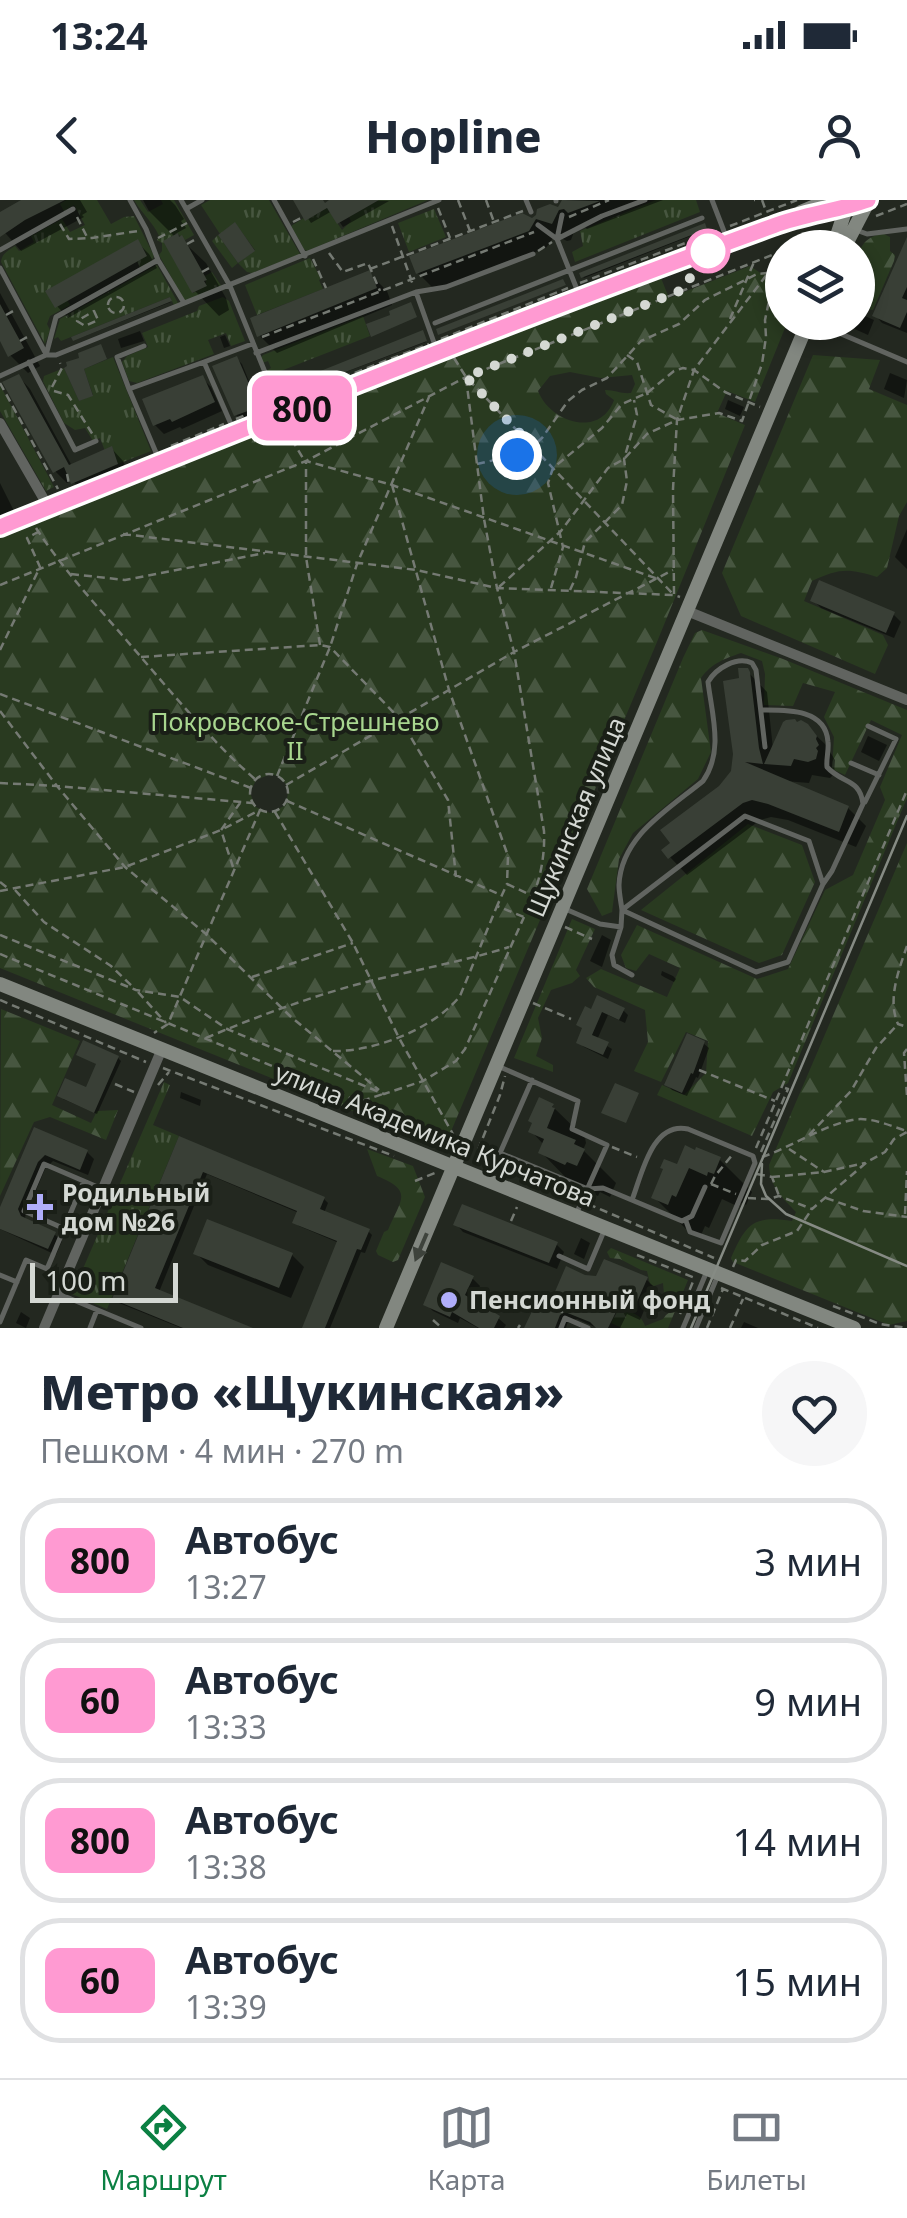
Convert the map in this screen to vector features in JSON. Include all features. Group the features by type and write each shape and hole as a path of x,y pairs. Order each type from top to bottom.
{"main road":[{"path":"833,204 846,230 869,200"},
{"path":"0,528 232,428 772,218 869,200"},
{"name":"Щукинская улица","path":"386,1328 498,1066 557,912 803,340"},
{"name":"улица Академика Курчатова","path":"0,984 146,1044 158,1058 452,1173 579,1208 606,1227 720,1269 854,1328"}],"street":[{"path":"0,423 48,508"},
{"path":"686,612 907,700"},
{"path":"44,1328 158,1058"}],"lane":[{"path":"130,200 184,304"},
{"path":"180,200 230,286 283,410"},
{"path":"186,209 202,200"},
{"path":"274,200 308,254"},
{"path":"526,200 531,210"},
{"path":"557,239 645,200"},
{"path":"712,200 726,236"},
{"path":"0,379 46,355 56,355 437,201"},
{"path":"0,250 73,209"},
{"path":"557,239 562,218"},
{"path":"435,323 702,218"},
{"path":"540,227 557,239 578,292"},
{"path":"875,233 907,229"},
{"path":"256,354 416,292 446,287 533,254"},
{"path":"46,355 56,317 158,260"},
{"path":"0,268 46,355"},
{"path":"416,292 436,348"},
{"path":"854,340 907,362"},
{"path":"129,389 251,342"},
{"path":"144,346 117,357 158,458"},
{"path":"29,362 75,450 96,441"},
{"path":"204,362 232,428"},
{"path":"632,975 614,965 612,955 622,927 619,884 626,859 636,836 703,781 716,747 708,682 710,676 738,660 752,663 756,670 765,747"},
{"path":"761,710 798,710 812,717 828,740 827,767 858,786 864,804"},
{"path":"622,910 756,972 788,962 896,738 868,726"},
{"path":"851,764 879,775"},
{"path":"622,910 745,816 809,840 823,884"},
{"path":"557,912 622,927"},
{"path":"498,1066 578,1101 572,1129 606,1144 579,1208"},
{"path":"532,1080 500,1153 588,1189 603,1188 682,1222 692,1216 708,1185"},
{"path":"632,1200 658,1138 666,1130 678,1127 754,1158 722,1242 690,1232 686,1221"},
{"path":"83,1236 24,1212 44,1164 103,1189"},
{"path":"0,1322 26,1260 47,1268 84,1181"},
{"path":"559,1256 588,1269 606,1227"},
{"path":"682,1328 720,1269"},
{"path":"696,1328 720,1269"},
{"path":"0,1275 17,1282"},
{"path":"59,1294 141,1328"},
{"path":"90,1328 97,1310"},
{"path":"561,1328 565,1318 588,1328"}],"path":[{"path":"458,200 470,231"},
{"path":"486,200 494,222"},
{"path":"562,218 609,200"},
{"path":"762,200 772,218"},
{"path":"158,458 772,218 798,200"},
{"path":"437,201 450,238"},
{"path":"73,209 88,238"},
{"path":"370,269 531,210"},
{"path":"288,226 303,217"},
{"path":"56,219 68,239 146,230"},
{"path":"390,220 412,279"},
{"path":"151,242 193,221"},
{"path":"251,342 540,227"},
{"path":"187,244 201,236"},
{"path":"533,254 557,239"},
{"path":"326,247 344,272 368,263 380,291"},
{"path":"308,254 326,288"},
{"path":"0,584 306,461 466,377 765,257"},
{"path":"728,324 754,261"},
{"path":"202,272 217,264"},
{"path":"477,464 517,455 532,446 568,402 607,378 640,341 679,324 706,300 765,273"},
{"path":"674,595 672,489 677,420 694,370 765,278"},
{"path":"124,301 132,297"},
{"path":"6,315 20,307"},
{"path":"742,421 762,364 766,340"},
{"path":"56,355 62,368 50,390 68,395 96,441"},
{"path":"628,355 636,362 651,405 677,420"},
{"path":"551,589 563,547 548,483 553,468 602,428 622,404 647,393 683,368 694,370 725,392 760,407"},
{"path":"466,377 674,595"},
{"path":"359,1102 423,1081 456,1061 533,896 545,846 514,652 484,519 466,377"},
{"path":"0,379 59,490 70,486 67,474"},
{"path":"277,776 330,647 357,564 430,395"},
{"path":"570,590 585,542 622,505 627,481 624,458 637,415 634,398"},
{"path":"283,410 293,421 284,425 306,461 306,556 320,645"},
{"path":"498,588 561,530 608,468 647,434 677,420 719,412 752,426"},
{"path":"306,461 392,484 658,579"},
{"path":"332,1051 364,1048 399,1038 452,1006 460,996 507,884 508,856 449,690 392,484"},
{"path":"29,516 58,561 229,757 256,780"},
{"path":"38,532 26,538 40,567"},
{"path":"122,534 416,570 498,588 674,595"},
{"path":"70,574 125,580 272,552"},
{"path":"0,650 40,567"},
{"path":"286,785 514,652 674,570"},
{"path":"141,656 330,647 400,719 448,800 456,876"},
{"path":"0,694 250,788"},
{"path":"0,711 125,867 206,934 282,1009 384,1094"},
{"path":"252,803 250,788 265,774 277,776 286,785 287,801"},
{"path":"0,783 252,803 260,810 275,812"},
{"path":"754,1158 907,790"},
{"path":"287,801 502,895"},
{"path":"275,812 287,801"},
{"path":"221,830 241,802"},
{"path":"0,892 125,867 221,830 260,810"},
{"path":"146,1044 150,1034 167,1027 260,810"},
{"path":"0,954 457,1142 399,1038 354,943 275,812"},
{"path":"221,830 234,868"},
{"path":"0,882 44,922 111,966 168,1024"},
{"path":"507,884 533,896"},
{"path":"498,906 524,917"},
{"path":"528,908 557,912"},
{"path":"564,927 592,939"},
{"path":"0,935 136,990 180,997 226,1030 384,1094"},
{"path":"251,978 354,943"},
{"path":"203,1039 370,981 511,946"},
{"path":"907,946 897,975 893,1012 898,1024 907,1027"},
{"path":"0,1000 158,1058 401,1159"},
{"path":"531,1003 571,1019"},
{"path":"809,1136 851,1091 876,1048 898,1024"},
{"path":"907,1049 907,1096"},
{"path":"700,1070 776,1101"},
{"path":"115,1084 135,1092"},
{"path":"761,1153 788,1089 782,1087"},
{"path":"754,1158 853,1120 871,1120 907,1132"},
{"path":"751,1172 772,1176 824,1172 867,1162 907,1132"},
{"path":"606,1144 648,1161"},
{"path":"788,1148 824,1172"},
{"path":"478,1150 500,1153"},
{"path":"738,1150 708,1185 738,1195"},
{"path":"720,1269 736,1260 745,1261 762,1245 797,1231 812,1209 867,1162"},
{"path":"826,1198 863,1211 906,1216 907,1171"},
{"path":"415,1181 436,1172 452,1173"},
{"path":"772,1176 779,1196"},
{"path":"746,1198 779,1196 812,1209"},
{"path":"511,1221 517,1206"},
{"path":"579,1208 705,1252 718,1243"},
{"path":"632,1252 694,1278 680,1312"},
{"path":"707,1328 723,1289 818,1328"},
{"path":"533,1298 564,1313 565,1318"},
{"path":"730,1328 744,1298"},
{"path":"825,1302 880,1324 907,1328"},
{"path":"434,1320 442,1328"}],"green space":[{"path":"66,200 97,200 111,224 134,216 154,256 140,268 137,261 147,255 138,240 67,300 70,305 50,316 45,344 1,262 15,246 19,251 34,242 31,236 62,219 70,232 85,225 74,205 64,211 60,204"},
{"path":"134,200 140,200 148,212 163,204 161,200 174,200 194,235 185,240 177,233 164,242 193,293 206,286 205,276 212,272 222,287 186,301 159,255 162,243 157,240 157,231"},
{"path":"210,200 269,200 300,254 247,272 238,263 255,250 235,223 220,234 201,205"},
{"path":"379,200 428,200 307,251 291,226 327,208 342,230 351,221 349,217"},
{"path":"656,200 696,200 700,212 575,262 572,252 583,246 580,231"},
{"path":"434,209 446,237 409,252 398,223"},
{"path":"218,235 238,263 232,268 212,241"},
{"path":"875,236 890,237 890,251 895,255 875,305"},
{"path":"310,258 323,289 257,315 245,285"},
{"path":"157,265 178,303 174,305 170,297 61,341 58,337 54,339 60,319"},
{"name":"Покровское-Стрешнево II","path":"750,266 765,274 765,340 780,340 755,402 727,391 717,413 745,425 444,1148 0,968 0,534 661,278 669,298","holes":["570,372 601,378 632,375 635,384 631,393 605,390 614,400 607,412 587,422 564,418 544,402 538,391 550,376","276,776 284,782 288,795 284,806 270,813 256,807 250,793 256,780"]},
{"path":"223,297 229,301 245,341 231,346 226,333 208,340 214,354 137,383 129,381 122,362 148,347 142,333"},
{"path":"363,316 370,336 268,376 266,371 271,368 268,361 262,363 263,355"},
{"path":"813,355 880,360 869,389 907,405 907,502 899,516 887,568 877,577 844,571 821,577 812,581 804,601 883,635 888,645 875,674 741,616 722,573"},
{"path":"113,357 151,451 118,464 112,447 105,451 100,438 93,441 85,428 75,430 64,423 43,381 44,376 64,368 79,401 93,395 84,369"},
{"path":"0,385 54,487 46,491 0,411"},
{"path":"702,630 907,710 907,798 788,1083 773,1092 752,1136 657,1095 662,1085 684,1095 706,1073 708,1041 686,1032 661,1082 634,1071 648,1042 645,1010 594,987 586,978 601,969 667,997 680,968 649,954 636,971 626,968 621,955 637,925 757,979 788,969 825,890 853,875 885,800 880,787 902,735 871,720 845,775 832,769 834,737 824,717 835,692 803,683 793,706 764,705 762,661 741,653 719,662 701,678 711,752 698,779 633,833 619,859 612,912 602,916 587,889 683,658 695,633"},
{"path":"748,824 802,845 815,882 782,955 759,963 641,910"},
{"path":"907,843 907,1321 889,1325 731,1258 752,1224 768,1219 792,1221 796,1212 774,1186 769,1165"},
{"path":"572,919 595,929 576,970 580,976 551,990 538,1018 542,1038 536,1056 553,1065 553,1072 514,1058"},
{"path":"1,1009 80,1041 52,1105 91,1123 97,1111 118,1110 106,1140 50,1117 34,1122 0,1196"},
{"path":"164,1082 170,1085 153,1125 179,1136 107,1309 72,1294"},
{"path":"367,1149 413,1166 425,1197 398,1260 393,1262 376,1251 400,1203 400,1192 377,1176"},
{"path":"611,1248 688,1280 668,1328 622,1328 611,1323 619,1308 638,1316 645,1326 663,1319 674,1309 664,1294 663,1283 654,1286 647,1271 610,1258 607,1252"}],"building":[{"path":"21,200 65,200 0,237 0,212"},
{"path":"293,200 379,200 337,224 327,208 305,221"},
{"path":"562,200 600,201 568,213 559,210 552,224 536,219 529,231 416,274 409,256 522,213 532,218 537,209 550,204 558,207"},
{"path":"235,222 255,251 238,263 218,235"},
{"path":"705,223 707,229 581,278 579,273"},
{"path":"178,233 207,280 207,286 192,293 163,241"},
{"path":"907,237 907,287 902,298 907,300 907,312 900,328 875,317"},
{"path":"138,239 147,256 55,308 45,291"},
{"path":"370,270 377,288 257,337 250,318"},
{"path":"563,279 566,285 438,335 436,329"},
{"path":"170,297 172,301 73,341 71,337"},
{"path":"411,302 417,317 371,337 366,324"},
{"path":"0,304 24,348 8,357 0,341"},
{"path":"423,330 427,341 282,396 278,388"},
{"path":"101,344 107,359 84,369 93,396 79,401 64,368 66,362"},
{"path":"237,356 259,407 234,416 212,366"},
{"path":"19,374 69,465 112,446 118,464 71,484 64,467 53,473 2,382"},
{"path":"203,375 215,402 172,422 170,419 153,426 142,399"},
{"path":"819,580 895,612 886,633 810,601"},
{"path":"738,668 748,668 750,672 763,764 745,762 849,806 839,832 752,800 668,859 661,850 670,843 660,830 719,786 731,771 733,754 723,681 739,678"},
{"path":"795,719 808,724 817,736 816,759 794,759 791,766 764,764 783,722"},
{"path":"597,995 625,1008 619,1020 602,1012 592,1035 609,1042 603,1055 576,1043 582,1028 576,1025 585,1006 591,1009"},
{"path":"687,1033 705,1041 682,1093 664,1085"},
{"path":"83,1040 119,1056 94,1113 57,1096 65,1078 86,1087 96,1064 76,1055"},
{"path":"615,1083 639,1093 626,1123 601,1113"},
{"path":"539,1097 554,1104 547,1128 576,1140 574,1144 585,1149 577,1166 538,1153 544,1139 528,1132 532,1123 528,1121"},
{"path":"34,1127 88,1150 80,1170 45,1155 38,1162 18,1209 21,1216 56,1232 48,1249 0,1229 0,1207"},
{"path":"179,1136 325,1197 320,1209 370,1229 361,1250 357,1249 325,1328 302,1328 337,1241 292,1223 297,1211 203,1172 155,1288 253,1328 183,1328 112,1299"},
{"path":"685,1145 721,1157 714,1174 708,1172 707,1176 689,1168 676,1197 672,1195 668,1205 651,1198 664,1159 677,1164"},
{"path":"462,1204 558,1242 549,1263 453,1225"},
{"path":"207,1219 293,1253 279,1288 193,1254"},
{"path":"604,1259 648,1277 632,1313 618,1308 608,1328 596,1328 565,1312 555,1328 524,1328 536,1303 548,1308 566,1266 596,1276"},
{"name":"Пенсионный фонд","path":"441,1262 474,1276 465,1295 500,1316 494,1328 479,1328 452,1312 450,1317 423,1305"}],"tram line":[{"path":"691,1328 907,816"},
{"path":"762,1164 761,1184 766,1196 786,1214 907,1266"}],"bus line":[{"name":"800","path":"0,527 728,242 868,200"}],"place":[{"name":"Родильный дом №26","path":"40,1207"},
{"name":"Пенсионный фонд","path":"449,1300"}],"route":[{"path":"517,455 532,446 466,377 682,290 708,251"}]}
